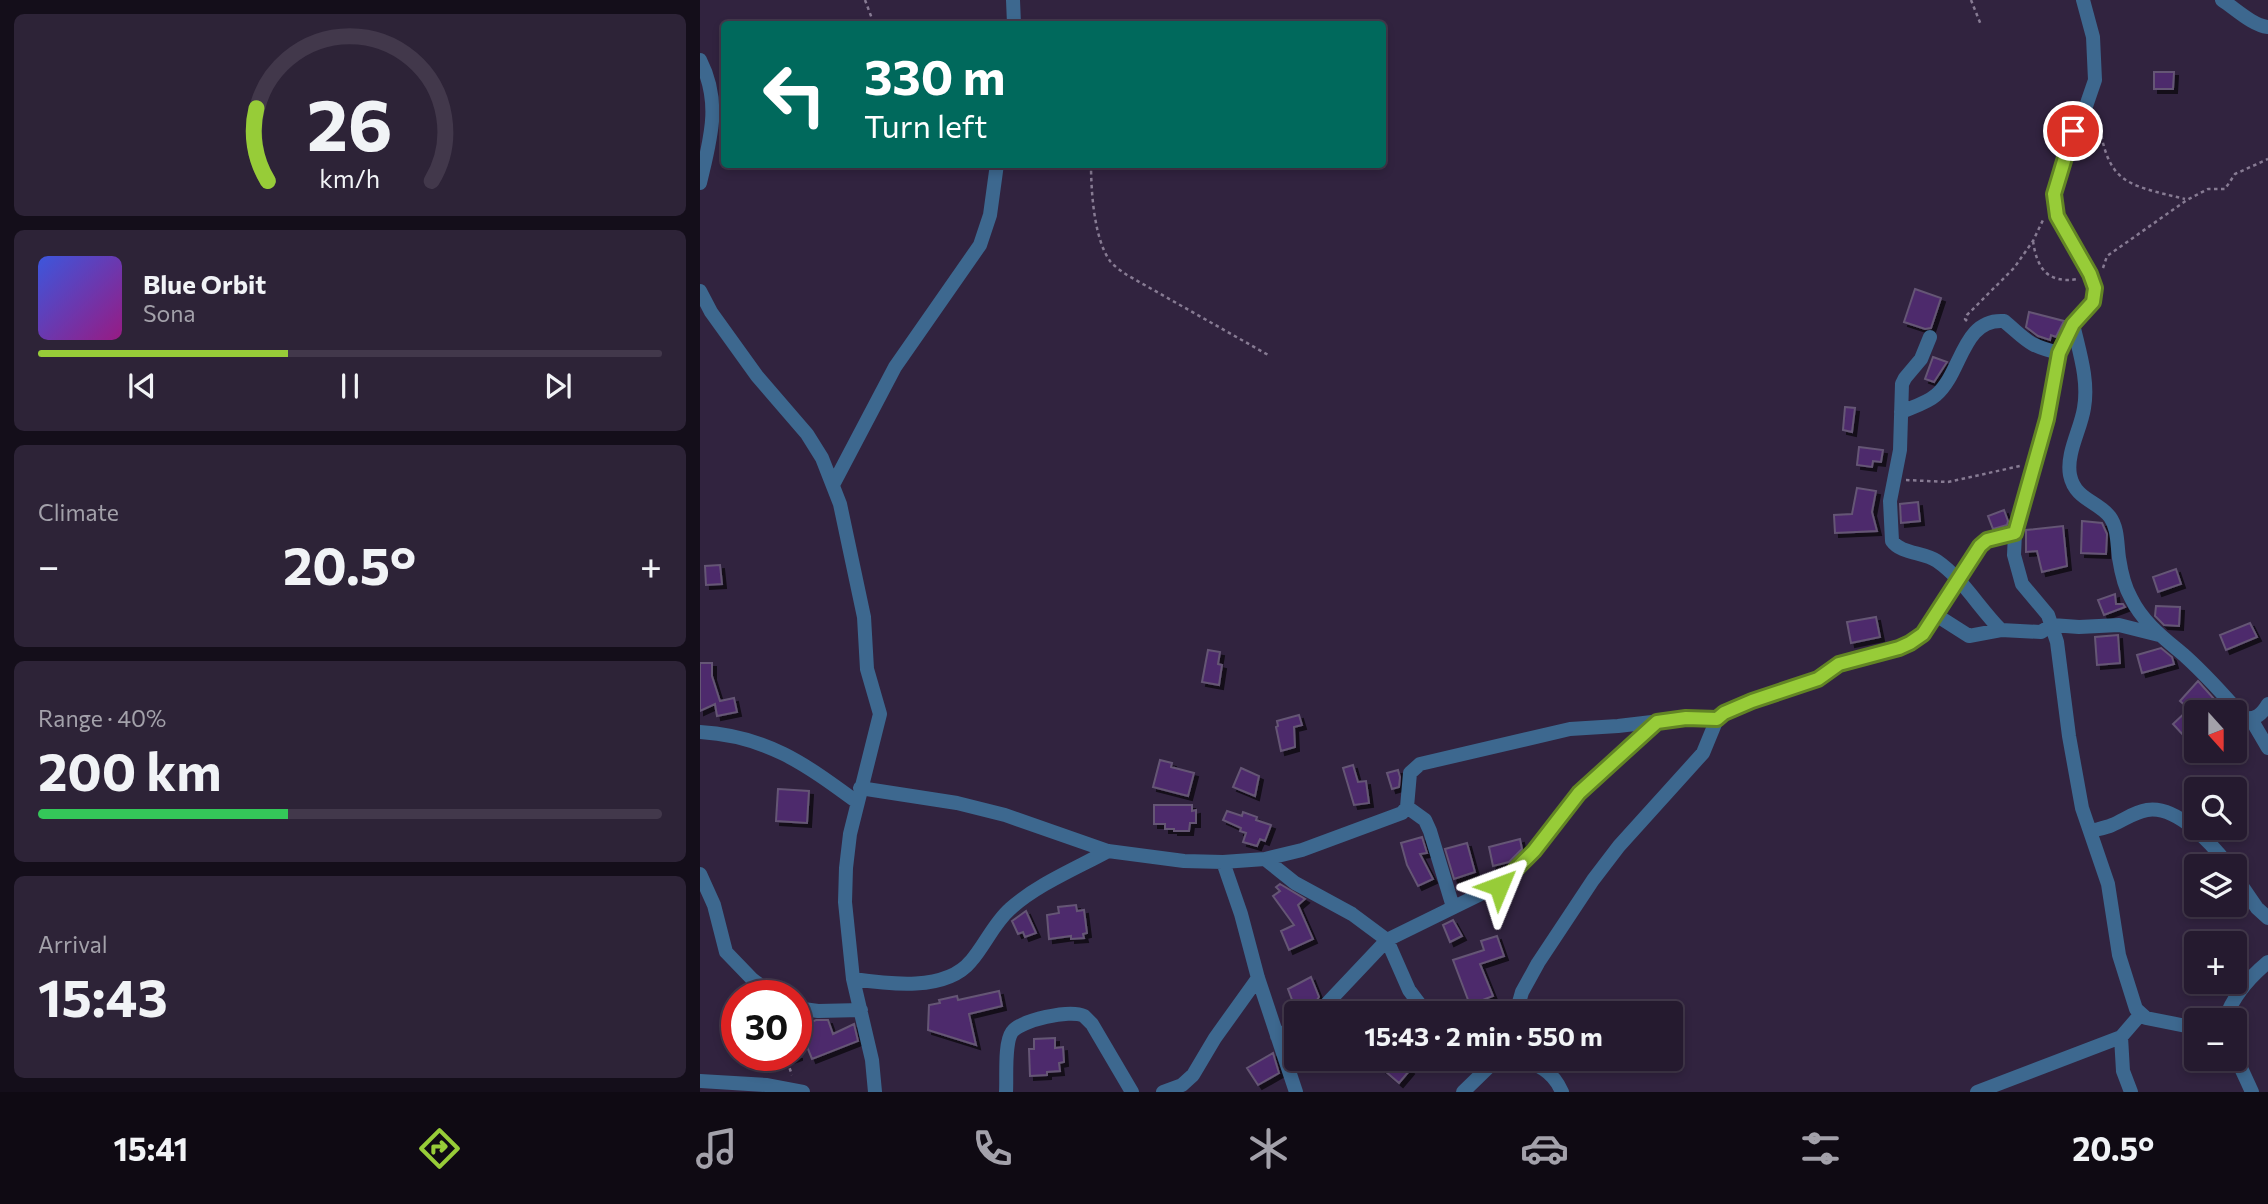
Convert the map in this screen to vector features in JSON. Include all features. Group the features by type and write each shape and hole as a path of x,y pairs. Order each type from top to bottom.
{"street":[{"path":"1013,0 1014,21"},
{"path":"2083,0 2093,37 2095,80 2084,112 2073,131 2054,194 2057,216 2093,282 2093,302 2073,324 2059,353 2052,398 2015,533 2014,555 2018,576 2027,592 2048,615 2052,625 2060,659 2069,736 2082,808 2108,884 2122,965 2136,1009 2140,1015 2152,1020 2184,1026"},
{"path":"2223,0 2253,22 2268,27"},
{"path":"700,60 706,72 714,116 700,183"},
{"path":"834,483 895,368 980,245 990,215 996,168"},
{"path":"700,291 705,309 807,434 834,483 840,504 863,617 867,669 880,714 859,795 846,868 845,902 853,979 872,1060 875,1092"},
{"path":"1902,412 1937,394 1951,376 1963,348 1983,326 1992,322 2004,321 2035,347 2059,353"},
{"path":"2073,324 2082,363 2085,407 2071,457 2071,477 2082,495 2110,517 2117,536 2121,573 2130,597 2140,615 2211,682 2244,718 2258,717 2268,704"},
{"path":"1930,337 1921,359 1902,384 1900,450 1889,501 1892,541 1895,545 1936,560 1959,580 2001,630"},
{"path":"1520,1001 1538,963 1593,880 1619,846 1703,753 1717,719 1724,713 1752,701 1818,679 1839,664 1910,643 1923,634 1987,540 2015,533"},
{"path":"1936,615 1969,636 2001,630 2041,632 2052,625 2119,625 2161,636"},
{"path":"700,732 759,742 790,756 859,795 957,803 1005,815 1108,851 1223,862 1265,859 1302,850 1402,813 1407,807 1410,773 1420,764 1570,729 1686,718 1717,719"},
{"path":"2251,719 2266,740"},
{"path":"1329,1001 1387,940 1499,886 1534,851 1579,793 1657,722"},
{"path":"1407,807 1424,820 1430,831 1453,907"},
{"path":"2091,831 2111,826 2145,810 2156,809 2166,811 2191,827 2217,854"},
{"path":"853,979 909,984 956,974 970,962 1009,909 1108,851"},
{"path":"1265,859 1295,883 1352,914 1387,940 1409,990 1417,1001"},
{"path":"1223,862 1296,1092"},
{"path":"700,874 714,905 726,952 752,980"},
{"path":"2247,893 2268,918"},
{"path":"2229,1008 2268,962"},
{"path":"1163,1092 1182,1085 1193,1075 1215,1038 1258,978"},
{"path":"812,1010 861,1010"},
{"path":"1006,1092 1008,1043 1011,1033 1018,1026 1035,1020 1068,1013 1085,1016 1092,1024 1132,1092"},
{"path":"1976,1092 2122,1037 2140,1015"},
{"path":"1277,1036 1284,1032"},
{"path":"2120,1092 2123,1071 2122,1037"},
{"path":"1463,1092 1485,1071"},
{"path":"1546,1071 1562,1092"},
{"path":"2123,1071 2131,1092"},
{"path":"2242,1071 2252,1092"},
{"path":"700,1081 800,1091"}],"path":[{"path":"865,0 873,21"},
{"path":"1971,0 1980,25"},
{"path":"2098,106 2104,146 2111,165 2120,178 2143,189 2187,200"},
{"path":"2033,241 2036,259 2048,275 2063,281 2093,282 2107,256 2187,200 2207,189 2225,189 2235,174 2268,159"},
{"path":"1090,168 1091,200 1101,241 1110,261 1127,275 1270,356"},
{"path":"1983,326 1965,319 2014,268 2033,241 2054,194"},
{"path":"1894,479 1948,482 2034,464"},
{"path":"792,1071 800,1091"}],"building":[{"path":"2154,72 2174,72 2173,89 2154,89"},
{"path":"1915,289 1941,298 1931,328 1925,329 1904,322"},
{"path":"2029,312 2064,321 2056,337 2051,335 2050,340 2038,336 2026,327"},
{"path":"1933,357 1947,362 1934,382 1925,379"},
{"path":"1845,407 1855,408 1852,432 1843,430"},
{"path":"1859,447 1883,450 1881,462 1873,461 1872,467 1857,465"},
{"path":"1857,488 1876,491 1872,512 1877,531 1835,533 1834,515 1852,514"},
{"path":"1918,502 1920,521 1901,523 1900,504"},
{"path":"2004,510 2007,525 1993,529 1988,516"},
{"path":"2082,521 2102,523 2107,534 2106,554 2081,553"},
{"path":"2063,526 2067,566 2042,572 2037,551 2026,552 2026,530"},
{"path":"720,565 722,584 706,585 705,566"},
{"path":"2176,569 2181,584 2158,592 2153,577"},
{"path":"2115,594 2116,604 2123,604 2125,607 2104,615 2098,600"},
{"path":"2156,606 2180,607 2179,626 2164,625 2155,616"},
{"path":"1876,617 1880,637 1851,643 1847,622"},
{"path":"2250,623 2257,637 2226,650 2220,635"},
{"path":"2118,635 2120,663 2097,665 2095,637"},
{"path":"2161,648 2172,657 2174,664 2142,673 2137,655"},
{"path":"1208,650 1220,652 1218,664 1222,665 1219,685 1202,682"},
{"path":"700,663 712,663 712,676 720,701 734,698 737,712 717,716 715,704 700,711"},
{"path":"2198,681 2215,700 2184,700 2184,705 2180,701"},
{"path":"2184,714 2184,736 2173,724"},
{"path":"1299,715 1302,725 1294,727 1295,747 1281,751 1277,721"},
{"path":"1160,760 1172,763 1171,767 1194,773 1188,796 1153,787"},
{"path":"1353,765 1358,782 1366,781 1369,803 1354,805 1343,768"},
{"path":"1241,768 1259,776 1255,796 1233,787"},
{"path":"1398,770 1399,787 1392,789 1387,773"},
{"path":"778,789 809,791 807,823 776,821"},
{"path":"1154,805 1192,805 1192,811 1196,810 1196,823 1190,823 1189,831 1165,829 1165,824 1154,824"},
{"path":"1227,811 1242,816 1243,812 1271,825 1265,841 1260,839 1257,846 1243,842 1246,833 1223,820"},
{"path":"1422,837 1427,853 1420,854 1433,879 1418,886 1407,865 1401,843"},
{"path":"1520,839 1522,849 1509,862 1493,866 1489,847"},
{"path":"1467,843 1475,872 1454,879 1445,849"},
{"path":"1280,884 1305,899 1298,905 1313,939 1289,950 1281,931 1294,925 1273,896 1280,891 1276,887"},
{"path":"1076,905 1077,911 1084,910 1087,933 1083,934 1084,938 1071,939 1071,936 1049,939 1047,915 1059,913 1058,907"},
{"path":"1026,911 1036,933 1025,937 1023,932 1018,934 1012,921"},
{"path":"1453,920 1462,936 1450,942 1443,925"},
{"path":"1497,936 1504,956 1480,964 1493,996 1480,1001 1468,1001 1453,960 1484,950 1481,941"},
{"path":"1311,977 1319,997 1316,1001 1292,1001 1288,989"},
{"path":"999,991 1002,1006 969,1014 976,1045 928,1030 929,1005 957,996 958,1000"},
{"path":"828,1020 833,1034 854,1024 858,1041 812,1059 812,1022"},
{"path":"1055,1038 1055,1048 1063,1047 1064,1062 1059,1063 1060,1071 1030,1076 1029,1049 1034,1049 1034,1039"},
{"path":"1273,1053 1279,1073 1258,1085 1247,1068"},
{"path":"1385,1071 1409,1071 1399,1083"}],"route":[{"path":"1499,886 1534,851 1579,793 1657,722 1686,718 1717,719 1724,713 1752,701 1807,684 1839,664 1910,643 1923,634 1980,546 1995,537 2015,533 2047,419 2059,353 2073,324 2093,302 2095,288 2090,274 2057,216 2054,194 2073,131"}]}
